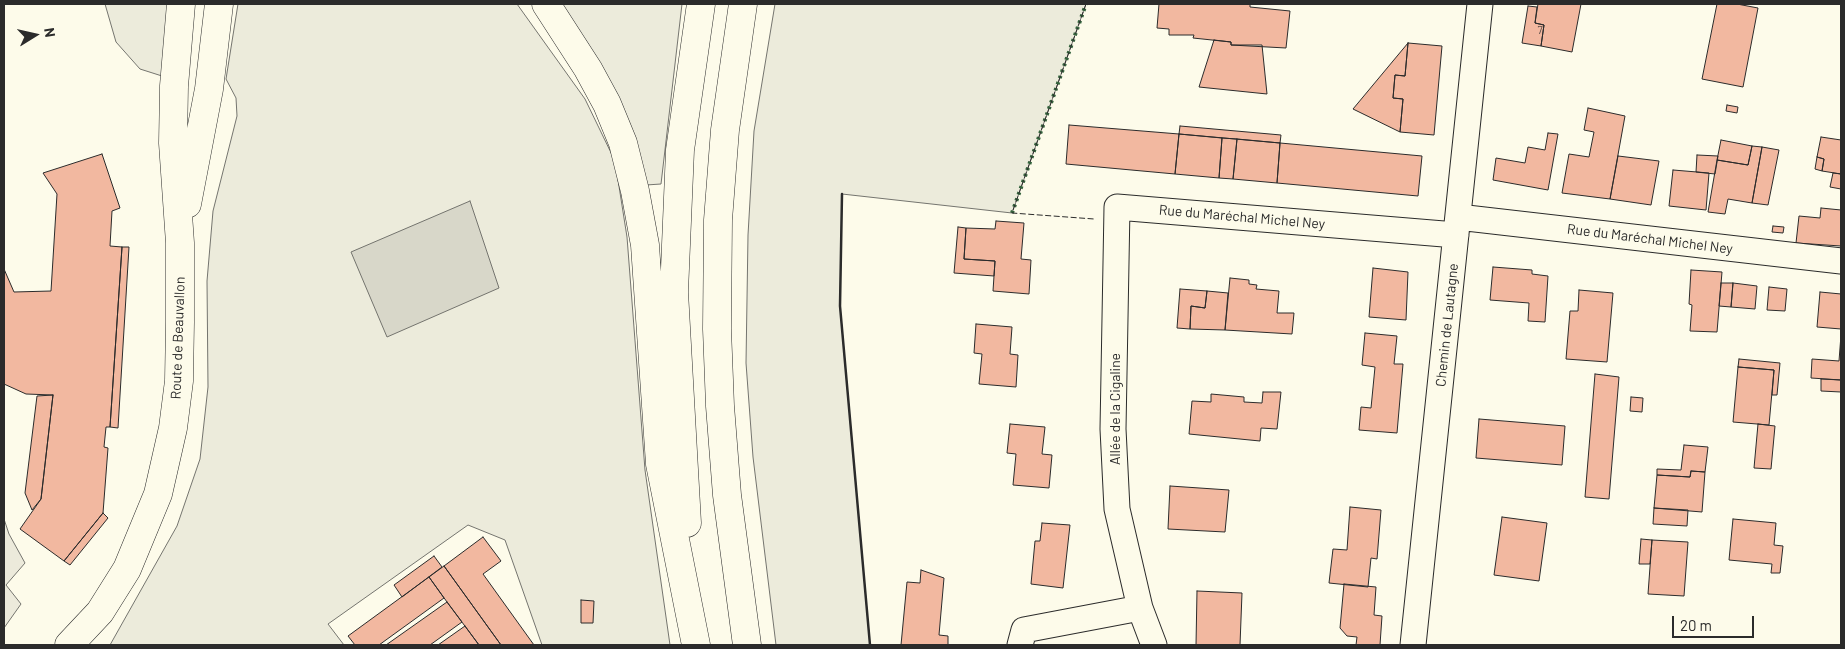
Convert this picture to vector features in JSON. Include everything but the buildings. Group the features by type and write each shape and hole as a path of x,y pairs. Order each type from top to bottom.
{"main road":[{"path":"180,243 173,143 174,86 181,4"},
{"path":"180,243 209,89 219,4"},
{"path":"546,4 583,61 607,104 622,143 635,190 645,245 660,464 696,645"},
{"path":"696,645 682,465 674,292 680,150 700,4"},
{"path":"743,4 725,130 717,280 720,406 727,495 747,645"},
{"path":"725,130 757,4"},
{"name":"Route de Beauvallon","path":"69,645 100,612 127,569 147,524 164,472 179,381 180,243"}],"street":[{"name":"Chemin de Lautagne","path":"1413,645 1480,4"},
{"name":"Rue du Maréchal Michel Ney","path":"1117,207 1457,226 1841,261"},
{"name":"Allée de la Cigaline","path":"1117,207 1113,429 1116,509 1140,608 1154,645"},
{"path":"1020,645 1024,630 1140,608"}],"shaded area":[{"path":"105,4 168,4 162,76 140,69 116,42"},
{"path":"238,4 517,4 585,99 615,161 627,237 645,470 670,645 542,645 505,540 468,525 328,624 344,645 110,645 177,526 200,459 208,387 207,281 213,211 237,116 236,98 226,79"},
{"path":"560,4 682,4 661,184 646,185 612,87 579,30"},
{"path":"775,4 1086,4 1012,213 842,194 840,306 870,645 776,645 753,457 746,363 748,235 754,131"},
{"path":"470,201 499,288 387,337 351,252"},
{"path":"4,519 9,534 25,563 6,585 21,604 4,628"}],"hedge":[{"path":"1012,213 1086,4"}],"fence":[{"path":"1086,4 1012,213 1094,219"}],"wall":[{"path":"842,194 840,306 870,645"}]}
